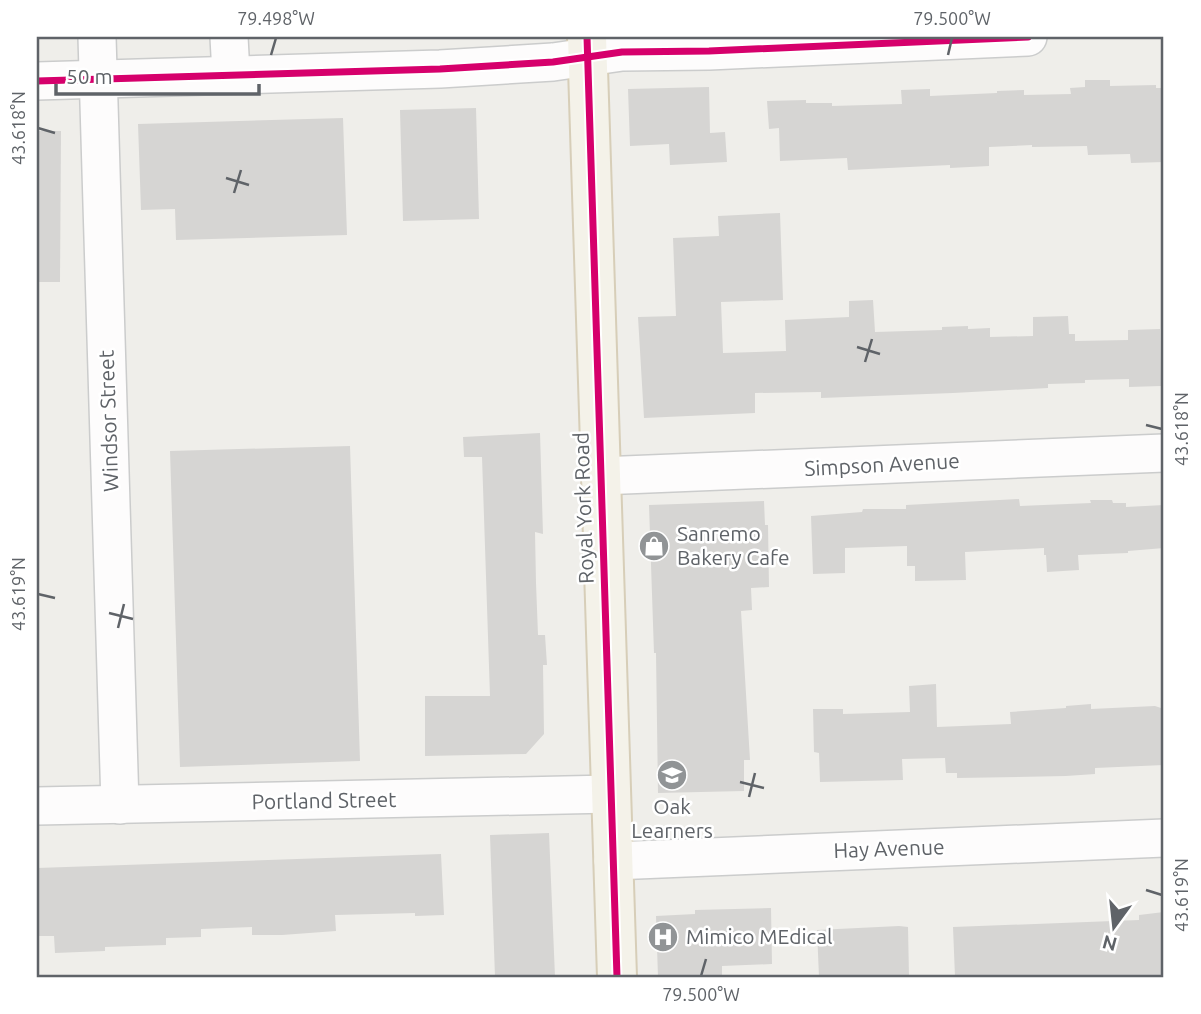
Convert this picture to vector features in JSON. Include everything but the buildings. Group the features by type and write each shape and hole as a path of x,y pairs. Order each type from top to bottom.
{"main road":[{"name":"Royal York Road","path":"588,46 617,977"}],"street":[{"name":"Windsor Street","path":"97,37 120,804"},
{"path":"229,37 230,74"},
{"path":"37,81 230,74 440,53 553,62 588,46 622,52 709,51 1028,37"},
{"name":"Simpson Avenue","path":"600,477 1164,453"},
{"name":"Portland Street","path":"37,806 611,794"},
{"name":"Hay Avenue","path":"613,861 1164,838"}],"cycle path":[{"path":"587,37 617,977"},
{"path":"37,81 440,69 553,62 622,52 709,51 1028,37"}],"place":[{"name":"Sanremo Bakery Cafe","path":"654,546"},
{"name":"Oak Learners","path":"672,775"},
{"name":"Mimico MEdical","path":"663,937"}]}
